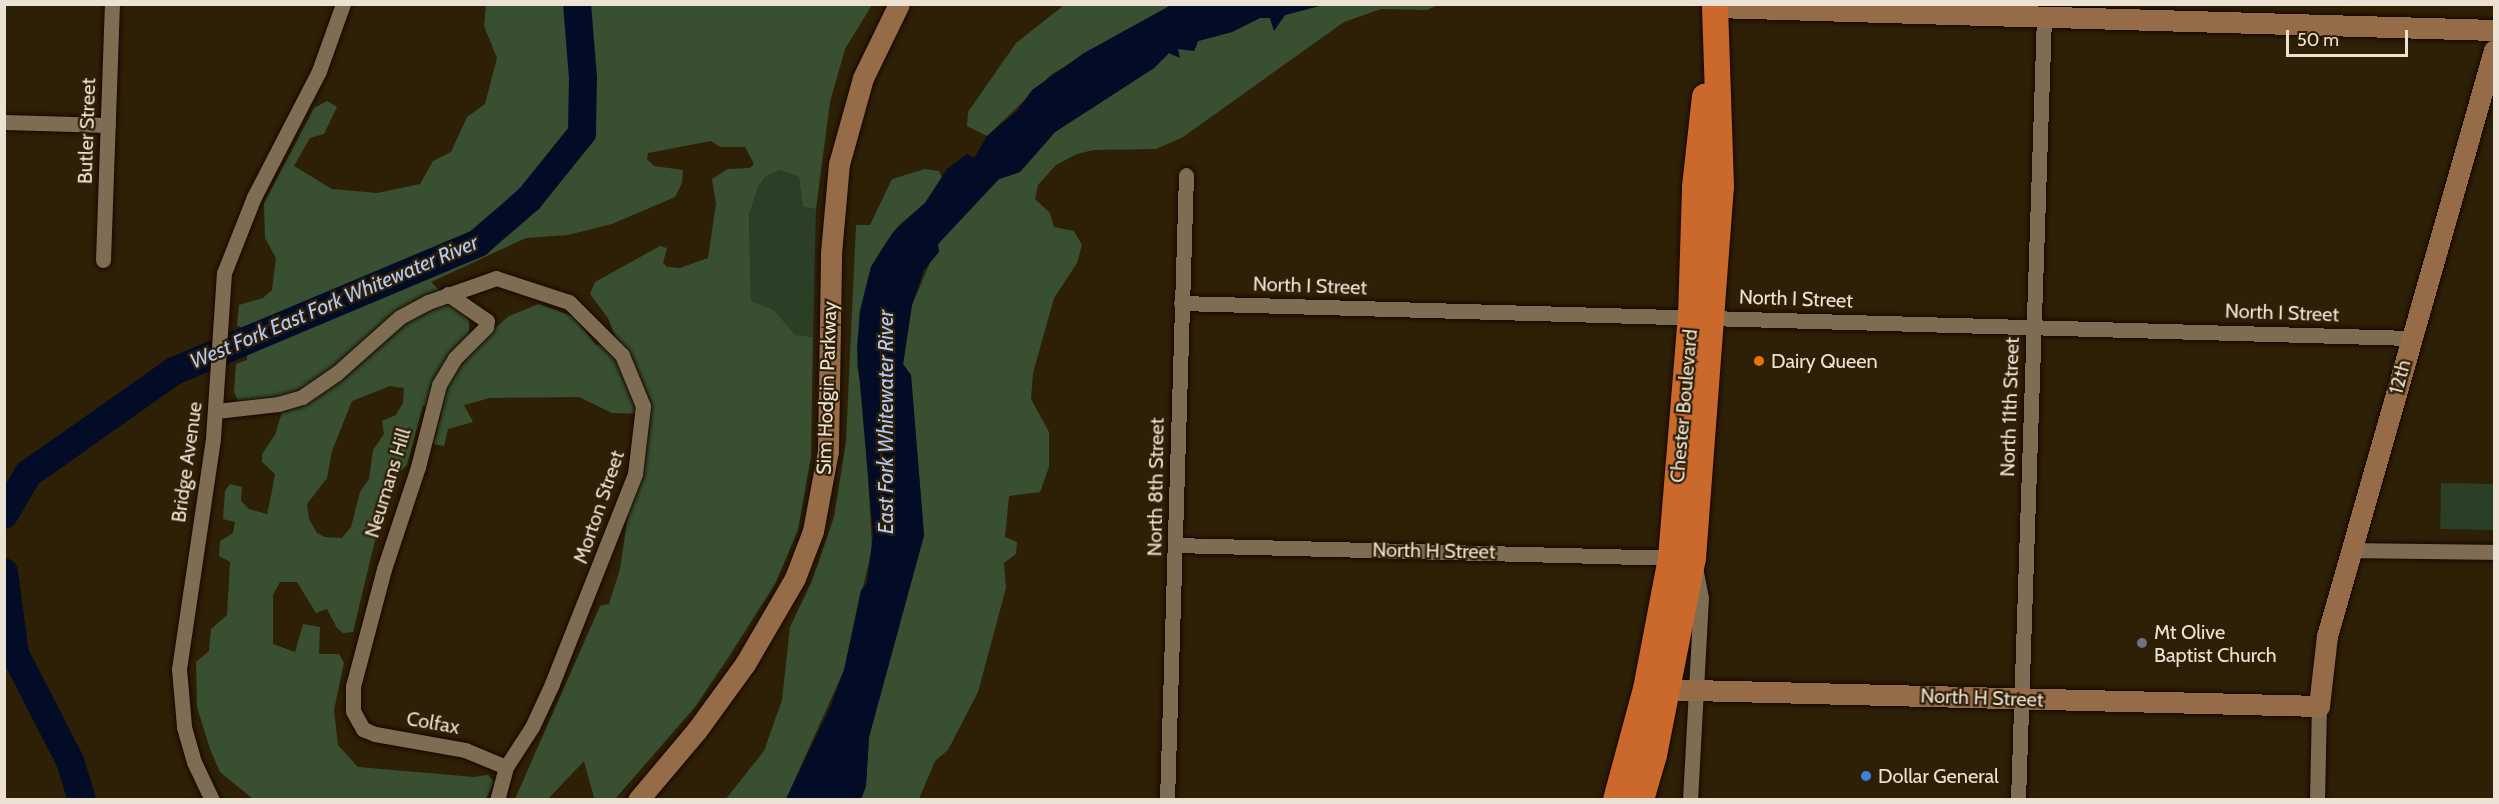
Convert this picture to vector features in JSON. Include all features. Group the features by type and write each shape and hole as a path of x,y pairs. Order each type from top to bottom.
{"highway":[{"name":"Chester Boulevard","path":"1641,800 1657,689 1682,558 1701,318 1695,187 1715,6"},
{"name":"Chester Boulevard","path":"1617,800 1657,689"}],"street":[{"name":"Butler Street","path":"103,260 112,4"},
{"name":"Bridge Avenue","path":"212,800 194,762 184,726 179,669 216,411 224,273 232,245 319,71 343,4"},
{"name":"Sim Hodgin Parkway","path":"638,800 697,730 745,664 795,578 813,531 828,451 831,253 839,164 863,78 899,4"},
{"path":"1715,6 2044,17 2117,12 2494,30"},
{"name":"North 11th Street","path":"2018,800 2044,17"},
{"name":"12th","path":"2319,706 2327,636 2354,550 2410,338 2494,50"},
{"path":"4,122 108,125"},
{"name":"North 8th Street","path":"1167,800 1186,175"},
{"name":"Morton Street","path":"216,411 278,404 302,397 337,373 400,317 448,294 496,278 569,302 622,354 643,406 641,450 611,543 532,727 506,767 497,800"},
{"name":"Neumans Hill","path":"355,720 353,686 439,385 487,321 448,294"},
{"name":"North I Street","path":"1181,303 2410,338"},
{"name":"North H Street","path":"1175,545 1682,558"},
{"path":"2354,550 2494,552"},
{"name":"Chester Boulevard","path":"1682,558 1701,598 1690,800"},
{"name":"North H Street","path":"1657,689 2319,706"},
{"path":"2317,800 2319,706"},
{"name":"Colfax","path":"355,720 375,734 465,750 506,767"}],"green space":[{"path":"486,5 872,5 845,49 830,102 816,209 803,207 799,177 780,170 766,176 758,187 749,215 751,301 774,310 795,335 813,337 811,456 798,530 775,584 695,707 615,799 594,798 584,761 548,799 515,799 600,606 609,604 620,569 643,414 612,413 579,397 490,398 464,405 473,422 448,429 444,446 433,444 441,414 423,406 407,465 389,482 353,632 343,633 337,628 327,609 316,613 297,582 280,582 273,595 273,644 295,652 303,624 320,627 319,654 339,654 344,663 334,710 338,745 358,767 474,777 488,775 494,782 486,799 253,799 220,772 210,749 197,707 196,662 209,651 211,629 227,615 230,562 219,556 220,541 233,533 235,522 223,519 225,491 230,484 242,487 241,501 249,509 267,514 275,474 262,462 262,454 275,435 282,412 243,412 234,392 236,364 247,360 247,331 237,325 239,305 263,298 272,290 276,258 265,238 264,203 314,108 327,101 337,107 324,134 310,138 294,166 332,189 377,193 420,184 433,161 451,152 467,117 485,104 497,58 484,26","holes":["711,141 720,147 745,147 754,164 750,168 728,169 712,179 716,204 708,258 680,268 667,267 663,263 667,248 660,246 595,282 590,294 608,318 617,341 596,345 574,317 539,304 509,316 483,338 469,334 469,320 431,282 526,238 568,235 612,224 675,197 682,183 683,170 654,166 647,159 648,153","390,386 404,388 403,403 396,415 382,421 384,434 373,450 369,479 360,492 351,527 342,538 325,537 317,533 309,519 307,504 327,478 332,451 352,401"]},
{"path":"1173,5 1052,74 987,136 967,126 968,112 1016,43 1063,6"},
{"path":"1323,5 1438,5 1427,10 1381,9 1344,22 1183,137 1156,149 1093,150 1077,154 1056,165 1038,185 1035,199 1050,213 1054,227 1074,231 1082,245 1077,263 1054,298 1033,373 1031,399 1049,432 1049,467 1040,492 1009,496 1005,537 1017,542 1016,554 1004,563 1006,588 978,692 948,750 935,761 919,799 861,800 866,786 869,737 924,536 911,376 903,364 912,305 938,244 999,179 1020,172 1055,132 1154,68 1169,53 1174,56 1178,49 1196,48 1198,41 1232,32 1260,18 1270,18 1274,30 1285,15"},
{"path":"925,169 939,171 942,178 925,203 899,225 883,247 871,267 860,311 857,365 864,406 872,548 844,670 786,799 725,800 764,751 782,700 790,627 812,581 834,517 846,442 856,225 870,225 892,179"},
{"path":"780,170 799,177 803,207 816,209 813,337 795,335 774,310 751,301 749,215 758,187 766,176"},
{"path":"2441,483 2494,484 2493,530 2440,529"}],"water":[{"name":"East Fork Whitewater River","path":"1173,4 1323,5 1285,15 1274,31 1270,18 1260,18 1232,32 1198,41 1194,51 1178,49 1180,58 1169,53 1154,68 1055,132 1020,172 999,179 938,244 939,252 924,270 912,305 903,364 911,375 924,535 869,737 866,786 861,799 786,799 831,705 844,670 861,590 867,583 873,535 857,349 860,311 871,267 893,232 925,203 947,169 967,154 974,158 987,136 1017,111 1032,90 1084,53"}],"waterway":[{"name":"West Fork East Fork Whitewater River","path":"4,515 28,474 174,371 478,243 529,199 582,133 583,78 577,4"},
{"name":"West Fork East Fork Whitewater River","path":"4,572 15,654 70,761 82,800"}],"place":[{"name":"Dairy Queen","path":"1759,361"},
{"name":"Mt Olive Baptist Church","path":"2142,643"},
{"name":"Dollar General","path":"1866,776"}]}
